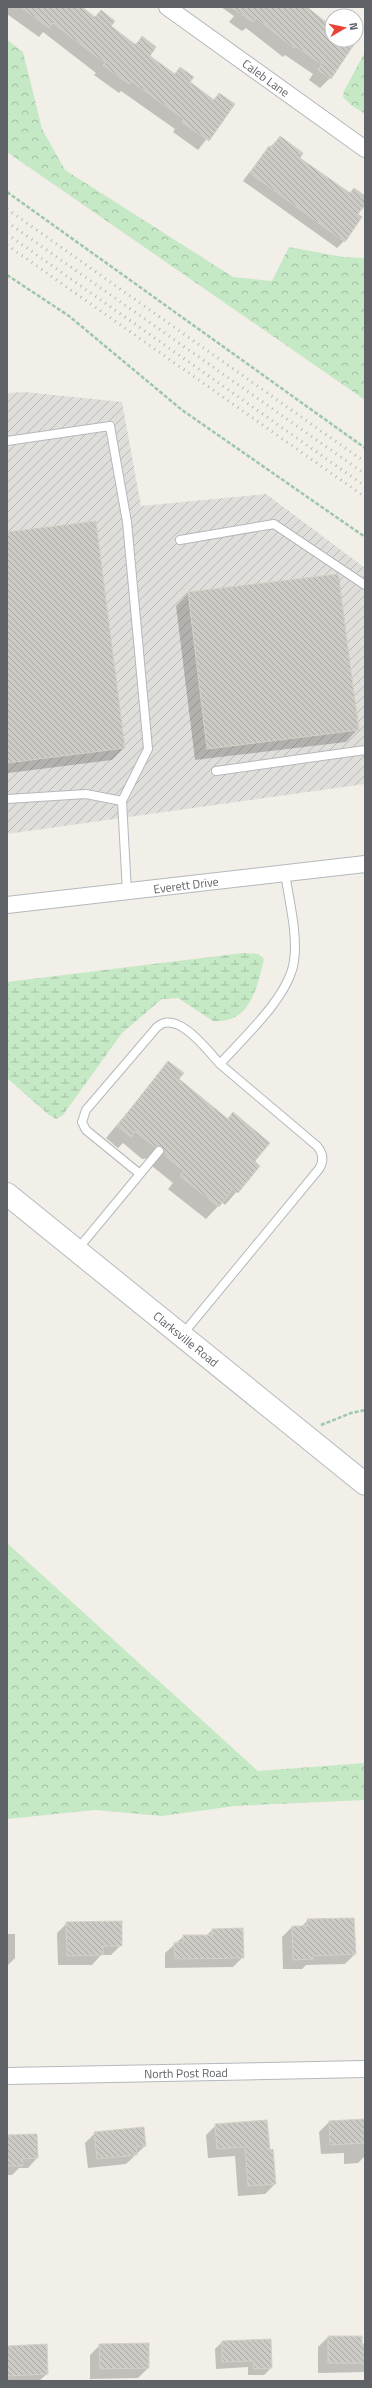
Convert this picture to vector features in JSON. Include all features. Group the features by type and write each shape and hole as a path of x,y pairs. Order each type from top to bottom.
{"street":[{"name":"Caleb Lane","path":"167,7 365,149"},
{"name":"Everett Drive","path":"7,906 365,864"},
{"name":"Clarksville Road","path":"7,1194 365,1484"},
{"name":"North Post Road","path":"7,2076 365,2069"}],"lane":[{"path":"7,441 110,426 127,522 148,749 122,800 127,892"},
{"path":"180,540 274,524 365,585"},
{"path":"216,771 365,750"},
{"path":"7,799 86,794 122,800"},
{"path":"220,1064 267,1010 281,991 292,967 294,942 285,873"},
{"path":"140,1174 86,1130 82,1122 86,1110 157,1027 164,1023 172,1022 179,1025 200,1041 220,1064 317,1146 322,1153 322,1161 319,1169 182,1336"},
{"path":"76,1250 159,1151"}],"path":[{"path":"7,192 365,448"},
{"path":"7,274 69,316 182,410 365,537"},
{"path":"306,1437 332,1419 365,1410"}],"shaded area":[{"path":"25,392 122,402 141,506 266,494 365,568 365,784 7,834 7,393"}],"green space":[{"path":"7,40 23,52 42,129 65,170 233,277 272,281 289,247 343,257 365,258 365,400 7,152"},
{"path":"365,52 365,114 351,105 343,97 344,91"},
{"path":"243,953 258,954 264,959 255,992 244,1010 236,1017 226,1020 213,1021 178,998 162,999 122,1033 63,1115 56,1119 49,1115 7,1078 7,982"},
{"path":"7,1543 258,1771 365,1763 365,1800 235,1806 162,1816 95,1810 7,1819"}],"building":[{"path":"21,7 82,7 95,17 101,10 115,21 111,26 136,45 142,36 156,47 150,56 175,74 180,67 194,77 190,82 214,100 219,93 235,104 209,141 182,122 184,119 131,81 129,84 103,65 105,63 53,23 49,28"},
{"path":"231,7 307,7 324,21 324,48 352,48 331,79 318,70 322,64 295,46 294,48 256,18 253,22"},
{"path":"280,136 303,153 300,158 350,193 354,188 365,196 365,205 358,214 362,217 345,242 250,173 269,146 272,147"},
{"path":"96,521 125,748 7,763 7,532"},
{"path":"338,574 359,730 207,749 188,592"},
{"path":"168,1061 184,1073 179,1079 228,1119 233,1112 270,1143 255,1161 260,1166 238,1193 233,1189 219,1207 180,1176 184,1171 163,1154 162,1147 155,1147 135,1131 131,1137 117,1126"},
{"path":"354,1918 356,1954 313,1956 313,1959 293,1960 292,1926 307,1926 307,1919"},
{"path":"122,1921 122,1946 103,1946 103,1955 67,1956 66,1922"},
{"path":"243,1928 244,1958 175,1959 174,1943 183,1942 183,1935 212,1935 212,1929"},
{"path":"365,2119 365,2143 330,2145 329,2121"},
{"path":"267,2120 270,2150 273,2149 276,2184 248,2186 245,2147 217,2149 215,2124"},
{"path":"144,2127 146,2146 136,2147 137,2155 97,2159 94,2132"},
{"path":"37,2134 38,2158 22,2159 23,2166 7,2166 7,2135"},
{"path":"328,2336 362,2336 362,2344 365,2344 365,2363 328,2363"},
{"path":"271,2339 272,2368 254,2369 254,2361 222,2362 222,2341"},
{"path":"149,2343 149,2368 100,2369 99,2344"},
{"path":"47,2344 48,2374 7,2376 7,2346"}],"railway":[{"path":"7,209 365,462"},
{"path":"7,222 365,474"},
{"path":"7,234 365,486"},
{"path":"7,245 365,497"}]}
